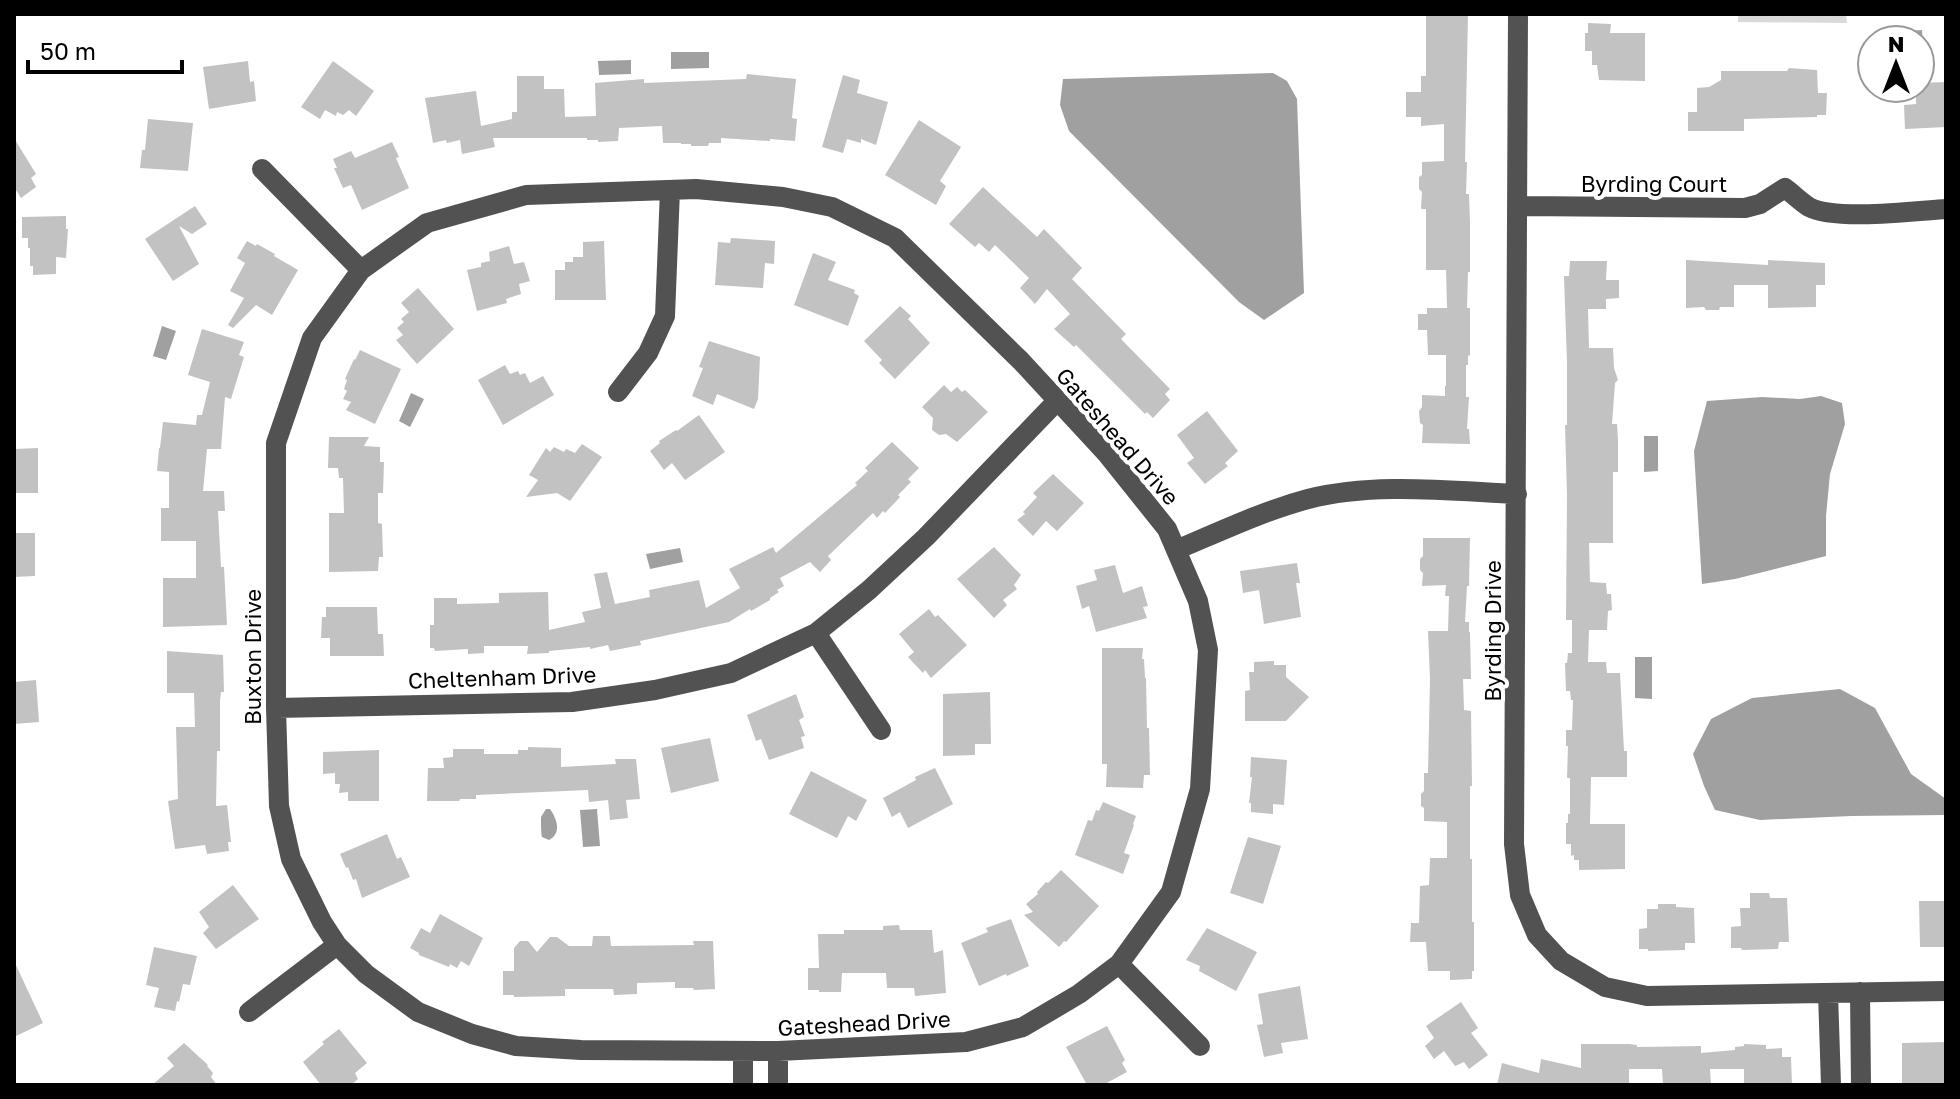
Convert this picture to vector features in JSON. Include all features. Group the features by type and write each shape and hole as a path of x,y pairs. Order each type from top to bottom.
{"street":[{"name":"Byrding Drive","path":"1518,14 1514,844 1520,895 1537,935 1561,961 1605,987 1647,996 1946,991"},
{"path":"262,169 361,270"},
{"name":"Byrding Court","path":"1517,206 1745,208 1760,204 1785,188 1819,211 1859,214 1946,209"},
{"name":"Gateshead Drive","path":"670,190 696,189 783,197 832,207 895,238 1021,361 1107,454 1167,529 1198,601 1208,650 1200,789 1171,892 1119,964 1079,994 1023,1027 966,1042 743,1051"},
{"path":"618,392 648,353 665,316 670,190"},
{"name":"Buxton Drive","path":"670,190 526,195 427,223 361,270 312,338 276,443 279,806 291,859 337,945 366,974 418,1012 472,1034 516,1046 581,1050 743,1051"},
{"name":"Cheltenham Drive","path":"276,708 572,702 655,690 731,673 816,633 869,590 926,537 1057,401"},
{"path":"1176,550 1269,512 1310,499 1372,489 1517,494"},
{"path":"816,633 881,730"},
{"path":"249,1012 337,945"},
{"path":"1119,964 1200,1046"},
{"path":"1860,992 1861,1085"},
{"path":"1828,993 1831,1085"},
{"path":"743,1051 743,1085"},
{"path":"778,1051 778,1085"}],"shaded area":[{"path":"1738,14 1846,14 1847,23 1738,22"},
{"path":"671,52 709,52 709,68 671,69"},
{"path":"631,60 631,74 599,75 598,61"},
{"path":"1273,73 1287,81 1297,99 1304,293 1264,320 1239,302 1069,131 1060,105 1063,79"},
{"path":"162,326 176,331 166,360 153,356"},
{"path":"411,393 424,399 410,427 399,421"},
{"path":"1821,396 1842,403 1845,424 1830,474 1826,556 1702,584 1694,451 1707,401"},
{"path":"1644,436 1658,436 1658,471 1644,472"},
{"path":"680,548 683,562 650,569 646,554"},
{"path":"1635,657 1652,657 1652,699 1635,698"},
{"path":"1840,689 1875,708 1911,774 1946,799 1946,815 1760,820 1715,810 1693,754 1711,719 1752,698"},
{"path":"546,809 550,809 557,826 556,834 549,840 541,834 541,817"},
{"path":"597,809 600,846 583,847 580,810"}],"building":[{"path":"1426,14 1468,14 1465,162 1470,223 1467,308 1470,308 1470,356 1466,365 1466,397 1469,397 1467,429 1470,444 1422,443 1423,425 1419,411 1422,395 1445,396 1446,355 1428,355 1427,330 1418,330 1418,314 1427,314 1427,308 1447,308 1446,270 1426,270 1426,209 1421,209 1422,192 1419,189 1422,162 1444,161 1444,124 1421,126 1421,117 1406,117 1406,92 1421,92 1421,76 1426,76"},
{"path":"1588,23 1611,24 1610,33 1645,33 1645,81 1599,80 1597,65 1592,65 1592,51 1585,51"},
{"path":"248,61 256,101 209,109 203,67"},
{"path":"333,61 374,91 356,116 349,110 343,115 337,112 336,116 325,110 320,119 301,107"},
{"path":"1789,68 1817,70 1818,93 1827,93 1826,115 1744,119 1744,131 1688,131 1688,112 1697,112 1697,88 1709,87 1721,80 1721,71 1787,71"},
{"path":"747,74 796,79 792,118 797,119 795,141 721,138 721,143 709,143 708,146 663,143 662,126 619,128 618,141 493,138 495,147 462,154 460,140 433,143 425,98 476,91 481,126 512,119 512,112 517,112 517,76 544,76 544,89 564,89 565,117 596,116 595,83 644,79 644,83 746,79"},
{"path":"843,75 860,80 857,93 888,102 876,145 861,139 861,143 847,139 843,153 822,147"},
{"path":"1936,82 1946,82 1946,127 1905,129 1904,105 1936,104"},
{"path":"148,119 193,123 188,171 140,168"},
{"path":"919,120 961,147 940,181 946,186 936,205 885,175"},
{"path":"14,138 36,174 31,178 36,187 21,198 16,190 14,192"},
{"path":"392,142 409,188 362,210 351,185 343,188 333,159 351,151 355,158"},
{"path":"983,187 1037,237 1044,229 1082,268 1072,279 1126,334 1121,339 1170,389 1165,394 1170,400 1153,418 1147,412 1145,414 1076,345 1074,347 1054,329 1070,314 1047,289 1035,304 1020,288 1029,278 995,245 989,252 979,243 975,247 949,224"},
{"path":"195,206 207,224 192,234 179,226 199,264 173,281 145,239"},
{"path":"66,216 66,258 56,257 56,274 33,275 28,238 22,238 22,217"},
{"path":"731,238 775,241 774,264 765,263 763,288 715,285 718,242 730,243"},
{"path":"247,241 275,254 298,270 272,315 256,305 233,328 228,325 244,298 230,291 245,263 237,258"},
{"path":"604,241 606,300 555,300 555,270 565,270 565,262 573,262 573,257 583,257 583,242"},
{"path":"509,246 514,264 524,262 530,281 519,284 521,294 506,299 507,303 477,311 467,270 490,261 489,252"},
{"path":"813,253 836,262 828,280 855,290 854,293 859,296 848,326 794,305"},
{"path":"1686,260 1768,265 1768,260 1825,263 1825,285 1816,285 1816,307 1768,308 1768,285 1734,285 1734,307 1720,307 1719,310 1686,308"},
{"path":"1570,261 1607,261 1606,280 1619,280 1619,298 1606,299 1606,309 1588,309 1589,348 1613,348 1618,380 1615,383 1612,424 1617,424 1618,472 1613,472 1613,543 1589,543 1590,582 1606,583 1607,594 1611,594 1612,610 1608,611 1607,630 1589,630 1588,662 1606,662 1607,673 1620,673 1627,777 1591,777 1590,824 1625,824 1625,869 1579,870 1579,860 1571,856 1571,844 1566,844 1570,778 1567,778 1566,730 1572,730 1573,700 1570,691 1566,691 1565,663 1568,653 1572,653 1572,620 1566,620 1567,363 1564,276 1569,276"},
{"path":"418,288 454,329 417,364 396,340 403,335 397,328 404,322 401,319 409,312 401,303"},
{"path":"900,306 930,343 895,379 864,341"},
{"path":"202,329 244,342 239,355 244,357 231,399 225,397 221,449 207,449 203,491 224,491 225,511 218,511 227,625 163,627 163,578 196,578 196,541 161,541 161,508 169,508 169,472 157,471 159,448 163,422 196,425 197,415 202,415 210,382 188,375"},
{"path":"709,341 760,357 758,399 754,409 717,394 713,405 692,396"},
{"path":"360,350 401,369 375,424 346,410 351,402 343,399 347,391 344,389 345,379"},
{"path":"505,365 510,374 518,371 520,375 525,373 530,383 543,376 554,395 503,425 478,380"},
{"path":"944,385 951,392 957,387 962,392 965,390 988,412 957,442 946,434 939,435 932,430 933,418 922,407"},
{"path":"1207,411 1238,451 1225,463 1228,466 1205,484 1187,463 1194,458 1177,435"},
{"path":"699,415 725,452 685,480 672,463 664,470 650,451 659,441"},
{"path":"329,437 369,437 364,446 380,447 380,462 384,462 383,493 378,493 378,523 382,524 383,557 379,557 378,571 329,572 329,513 344,513 343,478 339,478 338,468 328,468"},
{"path":"892,442 919,468 908,479 911,482 898,495 900,497 877,518 873,513 828,556 831,560 820,572 810,562 780,578 784,586 770,600 729,622 640,641 641,645 610,651 608,645 527,654 528,646 484,646 484,653 468,654 468,649 435,651 430,648 434,598 457,598 457,604 499,603 499,593 548,592 549,630 585,622 582,612 601,608 594,574 607,572 615,604 650,597 649,590 699,580 706,608 740,588 729,569 773,547 776,553 857,485 855,483 868,471 865,468"},
{"path":"582,444 602,457 570,501 557,493 526,497 538,480 529,475 546,448 550,452 554,447 575,453"},
{"path":"38,448 38,493 14,493 14,449"},
{"path":"1053,474 1084,503 1057,531 1046,521 1033,536 1017,520 1037,497 1033,493"},
{"path":"14,533 35,533 35,576 14,577"},
{"path":"1423,538 1470,538 1465,622 1469,622 1471,679 1463,679 1464,710 1471,711 1472,979 1450,980 1450,971 1428,971 1426,942 1410,942 1411,923 1419,923 1420,886 1429,885 1430,858 1447,858 1447,822 1424,821 1424,808 1421,806 1424,773 1428,773 1428,631 1448,631 1449,596 1445,596 1446,585 1422,586 1420,559 1423,556"},
{"path":"994,547 1021,575 1014,585 1017,589 1003,600 1007,605 994,618 957,579"},
{"path":"1297,563 1300,583 1296,583 1301,617 1264,624 1259,590 1243,593 1240,571"},
{"path":"1115,565 1123,593 1142,586 1148,606 1143,607 1147,618 1096,632 1089,606 1082,609 1076,586 1097,580 1094,570"},
{"path":"326,607 377,607 378,634 383,634 384,656 330,656 330,638 321,638"},
{"path":"929,609 967,645 931,678 908,657 914,652 899,634"},
{"path":"1102,648 1143,648 1150,775 1144,775 1143,788 1106,787 1107,764 1102,764"},
{"path":"167,651 223,655 224,692 221,692 220,701 216,806 227,805 229,851 207,854 205,845 175,849 168,801 178,799 176,727 195,727 194,693 167,693"},
{"path":"1274,661 1274,665 1286,665 1286,677 1309,697 1286,721 1245,721 1245,691 1250,690 1249,672 1254,672 1254,662"},
{"path":"36,680 39,722 14,724 14,682"},
{"path":"990,692 991,744 975,744 975,755 943,756 943,694"},
{"path":"796,694 804,717 799,720 805,736 801,737 804,748 769,760 761,739 756,741 747,715"},
{"path":"710,738 719,781 671,793 661,748"},
{"path":"528,747 561,748 561,767 616,764 615,759 636,759 640,799 626,800 628,818 610,820 608,800 589,802 588,790 476,795 476,799 427,801 428,768 444,768 443,758 453,757 453,749 484,749 484,754 518,754 518,750 528,750"},
{"path":"379,750 379,801 348,801 348,792 339,793 340,784 335,784 335,773 323,774 323,752"},
{"path":"1251,757 1287,760 1284,805 1273,804 1273,814 1251,812"},
{"path":"935,768 953,804 908,828 900,812 892,817 883,798"},
{"path":"811,771 867,800 856,821 848,816 837,838 789,814"},
{"path":"1103,802 1136,816 1124,853 1130,855 1123,874 1075,855 1088,820 1092,821"},
{"path":"387,834 397,859 401,857 410,877 362,898 356,879 353,880 340,854"},
{"path":"1248,837 1281,846 1263,904 1230,893"},
{"path":"1061,870 1099,906 1059,947 1024,915 1033,912 1026,904"},
{"path":"233,885 259,919 216,949 203,933 209,927 199,912"},
{"path":"1750,893 1769,893 1770,898 1787,898 1789,942 1779,942 1778,949 1731,948 1731,927 1741,926 1740,908 1750,908"},
{"path":"1919,901 1946,901 1946,947 1920,947"},
{"path":"1658,904 1694,908 1695,943 1685,943 1685,950 1639,949 1639,929 1647,928 1647,909 1658,909"},
{"path":"440,914 483,938 469,966 461,961 457,968 450,964 449,967 410,948 421,928 430,933"},
{"path":"1011,919 1029,966 979,986 961,943 988,932 986,928"},
{"path":"899,925 900,930 932,930 934,953 943,950 946,993 915,996 914,988 887,988 886,973 842,973 841,992 808,990 808,968 819,968 818,934 883,930 883,926"},
{"path":"1207,928 1257,952 1236,991 1199,971 1200,966 1186,960"},
{"path":"593,936 610,936 611,946 694,945 693,941 713,941 715,989 675,988 675,982 637,983 637,994 614,995 613,989 565,989 565,996 503,995 503,971 514,971 514,948 520,941 528,941 537,952 550,937 557,937 569,946 592,946"},
{"path":"154,947 197,956 190,985 183,984 175,1011 154,1007 159,988 146,985"},
{"path":"14,961 43,1023 14,1037"},
{"path":"1300,986 1308,1039 1281,1043 1283,1053 1264,1057 1257,1025 1263,1024 1258,994"},
{"path":"1461,1002 1478,1028 1471,1033 1488,1055 1469,1069 1464,1062 1455,1066 1444,1051 1434,1059 1425,1046 1434,1038 1426,1026"},
{"path":"1107,1026 1125,1060 1122,1063 1127,1072 1103,1085 1087,1085 1066,1047"},
{"path":"339,1029 367,1063 355,1073 358,1079 351,1085 321,1085 303,1062"},
{"path":"1946,1042 1946,1084 1902,1085 1902,1043"},
{"path":"184,1043 208,1065 217,1085 152,1085 174,1066 167,1058"},
{"path":"1581,1044 1701,1046 1701,1053 1735,1050 1735,1047 1744,1044 1766,1045 1766,1049 1782,1048 1782,1057 1791,1057 1792,1085 1744,1085 1744,1069 1710,1069 1711,1085 1663,1085 1662,1069 1629,1069 1629,1085 1497,1085 1502,1063 1539,1073 1541,1059 1581,1068"}]}
